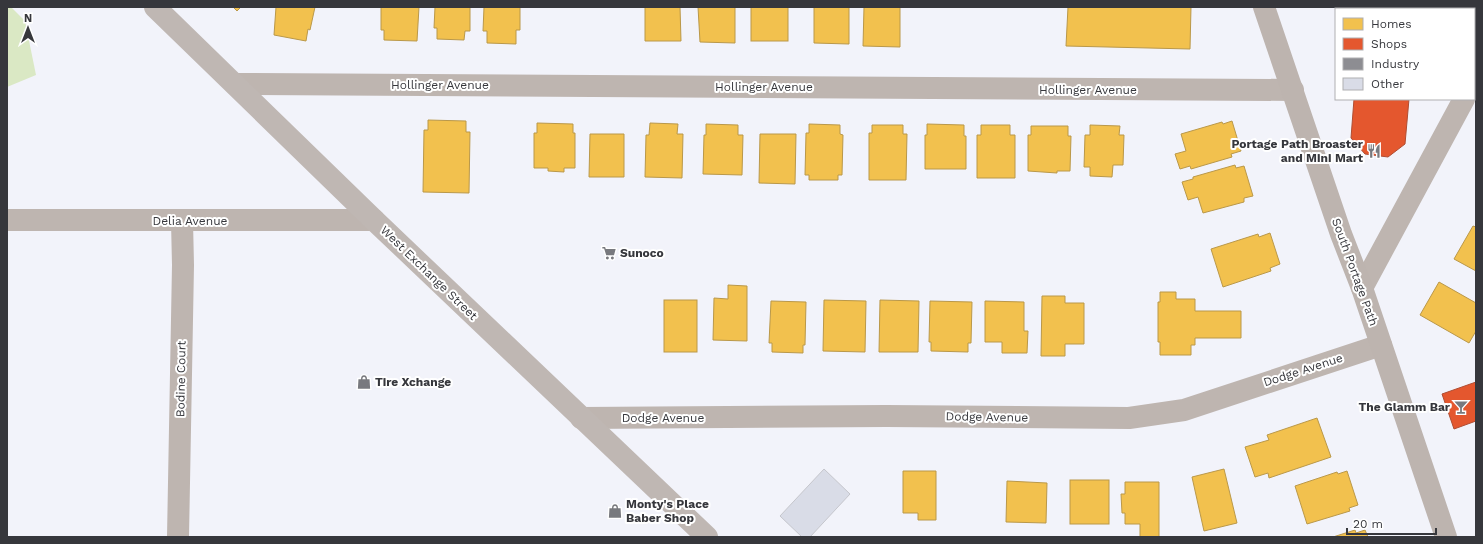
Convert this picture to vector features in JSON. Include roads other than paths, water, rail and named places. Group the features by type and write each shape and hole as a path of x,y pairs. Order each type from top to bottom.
{"main road":[{"name":"West Exchange Street","path":"155,7 374,220 707,537"},
{"name":"South Portage Path","path":"1264,7 1341,234 1362,288 1446,537"}],"street":[{"name":"Hollinger Avenue","path":"234,84 1293,90"},
{"path":"1362,288 1463,100"},
{"name":"Delia Avenue","path":"7,220 374,220"},
{"name":"Bodine Court","path":"178,537 183,265 182,221"},
{"name":"Dodge Avenue","path":"581,418 886,416 1130,418 1184,410 1381,345"}],"place":[{"name":"Portage Path Broaster and Mini Mart","path":"1374,151"},
{"name":"Sunoco","path":"609,253"},
{"name":"Tire Xchange","path":"364,382"},
{"name":"The Glamm Bar","path":"1461,407"},
{"name":"Monty's Place Baber Shop","path":"615,511"}]}
